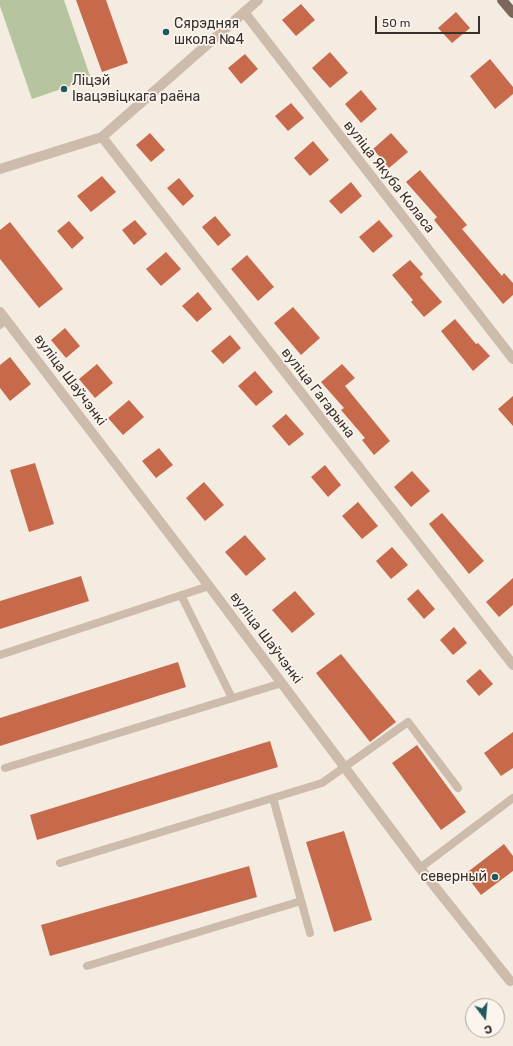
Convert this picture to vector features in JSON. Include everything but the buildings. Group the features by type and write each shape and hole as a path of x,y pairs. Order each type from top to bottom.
{"main road":[{"path":"502,0 513,13"}],"street":[{"path":"0,169 102,137 258,0"},
{"name":"вуліца Якуба Коласа","path":"244,12 513,359"},
{"name":"вуліца Гагарына","path":"102,137 513,665"},
{"name":"вуліца Шаўчэнкі","path":"0,312 3,322 209,586 420,868 511,980"}],"lane":[{"path":"0,655 209,586"},
{"path":"181,595 232,698"},
{"path":"5,768 282,683"},
{"path":"60,863 322,784 408,722 458,788"},
{"path":"273,798 310,933"},
{"path":"420,868 513,798"},
{"path":"87,966 301,901"}],"green space":[{"path":"0,0 64,0 91,79 32,99 0,6"}],"place":[{"name":"Сярэдняя школа №4","path":"166,32"},
{"name":"Ліцэй Івацэвіцкага раёна","path":"64,89"},
{"name":"северный","path":"495,877"}]}
